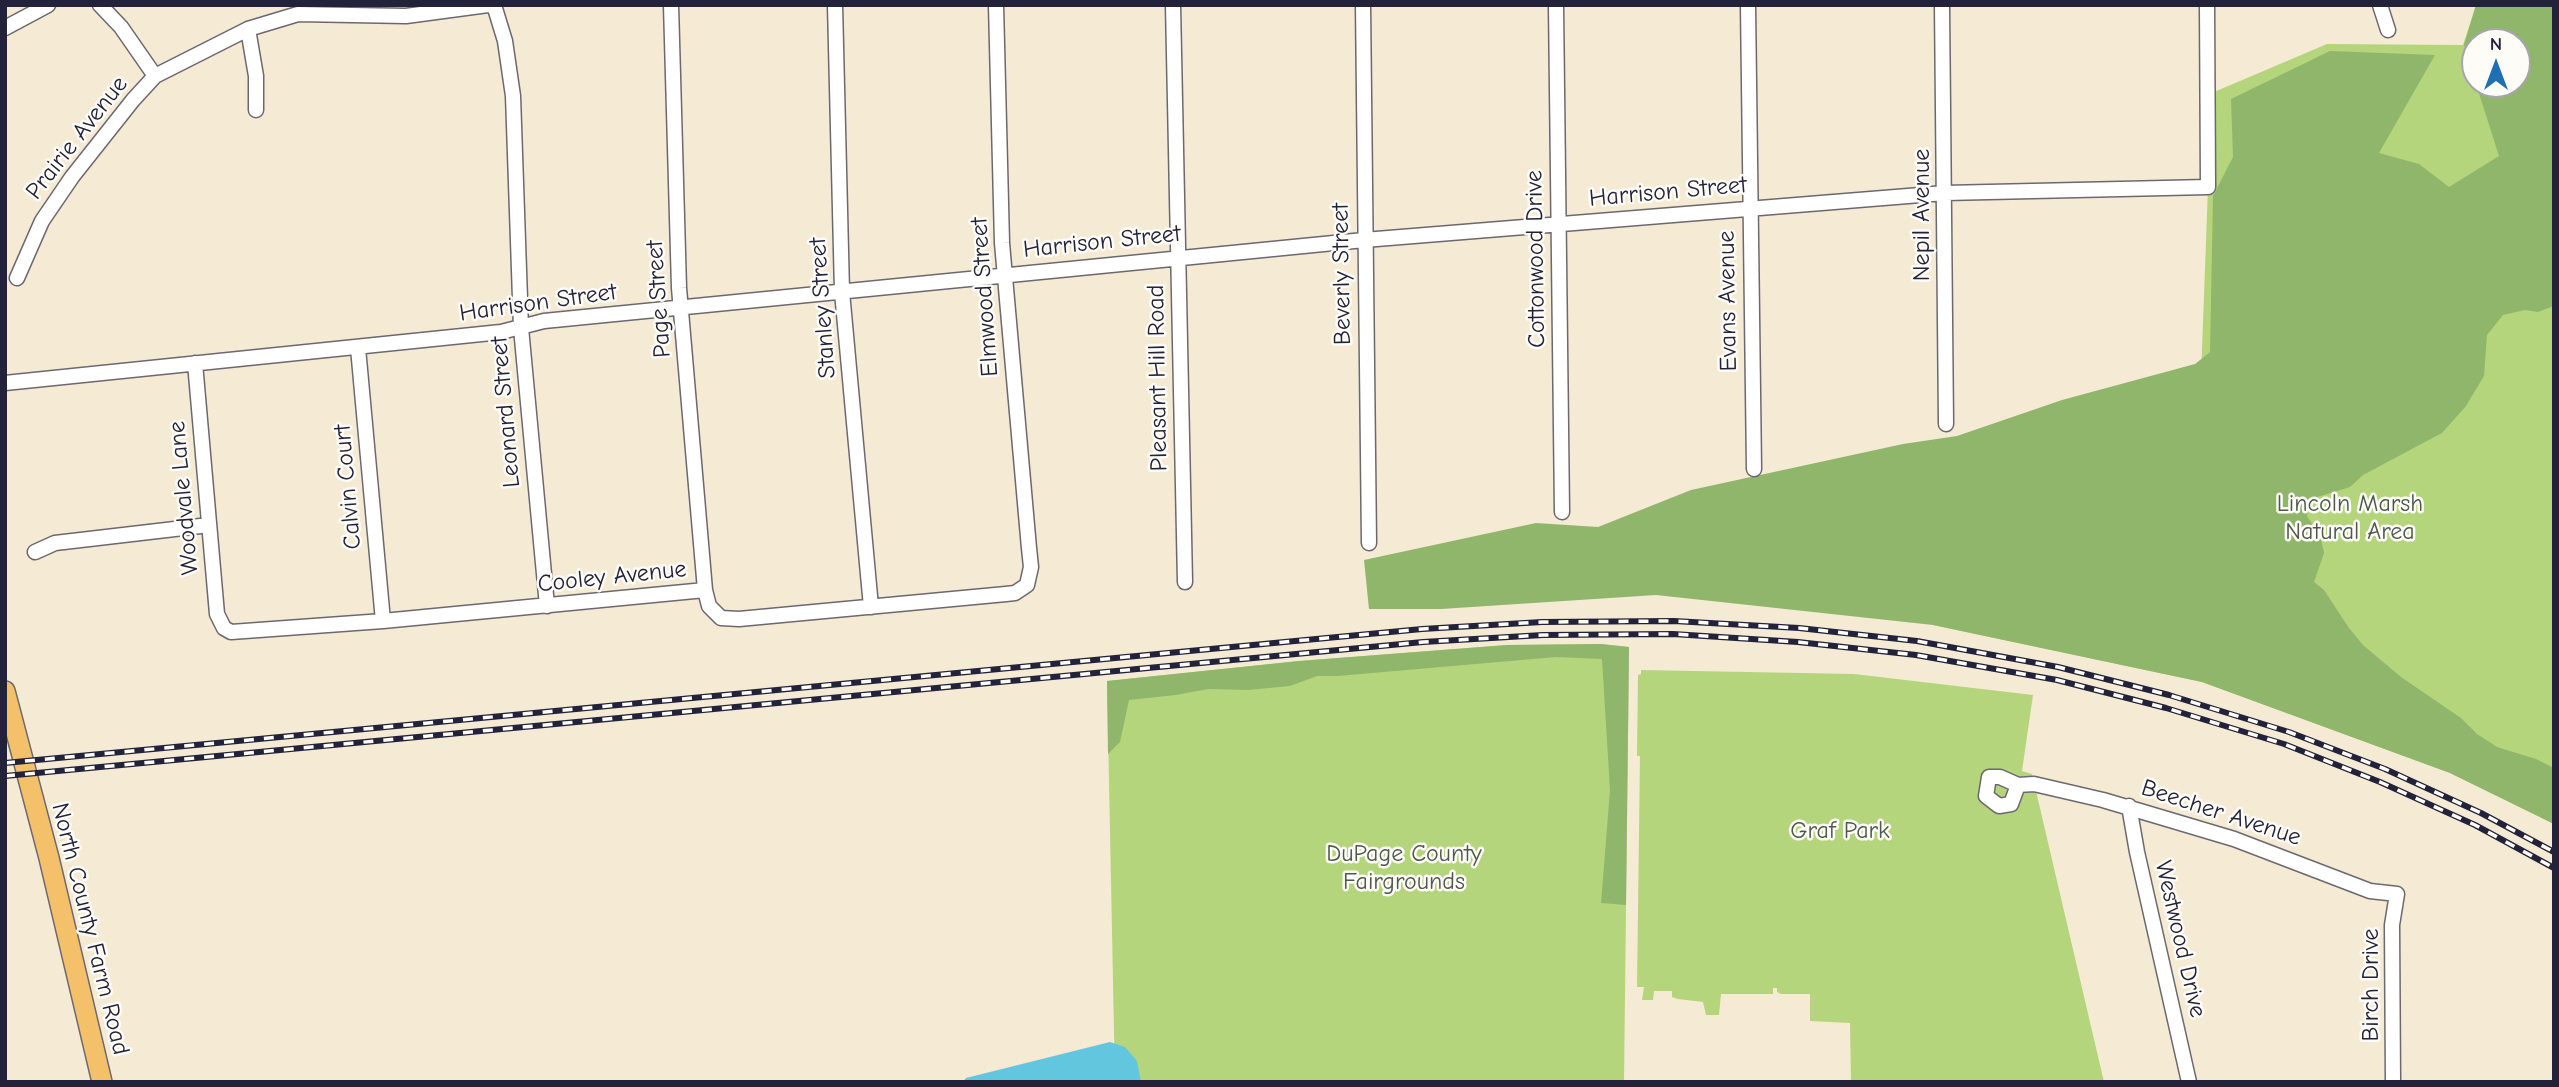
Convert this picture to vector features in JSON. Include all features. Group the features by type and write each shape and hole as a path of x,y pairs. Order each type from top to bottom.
{"main road":[{"name":"North County Farm Road","path":"5,691 31,787 102,1082"}],"street":[{"path":"5,28 48,5"},
{"path":"100,5 121,27 155,76"},
{"name":"Prairie Avenue","path":"17,278 41,221 64,188 155,76 248,29 295,10 407,16 488,5"},
{"name":"Leonard Street","path":"494,5 505,41 513,96 521,328 547,606"},
{"name":"Page Street","path":"671,5 681,307 705,590"},
{"name":"Stanley Street","path":"835,5 842,292 871,607"},
{"name":"Elmwood Street","path":"996,5 1004,274 1029,548 1030,578 1027,585"},
{"name":"Pleasant Hill Road","path":"1173,5 1185,582"},
{"name":"Beverly Street","path":"1363,5 1369,543"},
{"name":"Cottonwood Drive","path":"1556,5 1562,512"},
{"name":"Evans Avenue","path":"1748,5 1754,469"},
{"name":"Nepil Avenue","path":"1942,5 1946,424"},
{"name":"Harrison Street","path":"5,383 501,332 544,321 1364,240 1945,193 2208,187 2207,5"},
{"path":"2380,5 2388,30"},
{"path":"248,29 256,76 256,110"},
{"name":"Calvin Court","path":"358,348 383,621"},
{"name":"Woodvale Lane","path":"195,363 217,614 224,628"},
{"path":"35,552 55,543 209,525"},
{"name":"Cooley Avenue","path":"224,628 238,633 705,590 709,606 720,618 739,620 1015,593 1027,585"},
{"name":"Beecher Avenue","path":"2018,785 2034,784 2129,806 2234,839 2370,891 2391,893"},
{"name":"Westwood Drive","path":"2129,806 2189,1082"},
{"name":"Birch Drive","path":"2391,893 2397,894 2392,925 2393,1082"}],"green space":[{"name":"Lincoln Marsh Natural Area","path":"2476,5 2554,5 2554,824 2450,773 2202,682 1933,625 2201,377 2208,187 2207,95 2327,44 2461,45 2461,98 2531,98 2531,28 2469,28"},
{"name":"Lincoln Marsh Natural Area","path":"2476,5 2554,5 2554,306 2538,312 2525,310 2503,315 2487,335 2484,376 2466,406 2442,433 2363,475 2350,487 2311,499 2307,516 2321,539 2324,553 2314,582 2324,590 2363,645 2401,677 2461,718 2477,734 2497,747 2536,759 2554,768 2554,824 2450,773 2202,682 1933,625 1656,595 1441,609 1369,609 1364,560 1536,523 1598,527 1691,490 1903,444 1957,436 2062,400 2195,364 2210,352 2213,196 2233,157 2231,99 2330,51 2435,55 2379,153 2419,164 2449,187 2499,156 2480,98 2531,98 2531,28 2469,28"},
{"name":"DuPage County Fairgrounds","path":"1601,644 1629,647 1624,1082 1115,1082 1107,681 1299,661 1507,645"},
{"path":"1601,644 1629,647 1626,905 1601,903 1610,790 1602,659 1556,657 1317,676 1290,686 1248,690 1208,689 1129,700 1120,742 1108,754 1107,681 1299,661 1507,645"},
{"name":"Graf Park","path":"1641,670 1854,674 2033,695 2022,771 2032,774 2104,1082 1851,1082 1850,1023 1810,1021 1810,994 1781,994 1777,992 1777,988 1773,988 1773,994 1721,994 1719,1015 1706,1015 1703,1002 1672,997 1672,991 1654,991 1653,1000 1642,1000 1644,987 1637,987 1640,756 1637,756 1638,675"}],"water":[{"path":"1110,1042 1125,1047 1137,1061 1141,1082 963,1082 966,1078"}],"railway":[{"path":"5,763 1422,629 1542,622 1674,621 1799,628 1917,641 2058,667 2169,695 2289,732 2385,769 2481,813 2554,852"},
{"path":"5,776 1423,642 1543,635 1673,634 1798,642 1916,655 2057,680 2166,708 2284,744 2380,782 2475,825 2554,868"}]}
